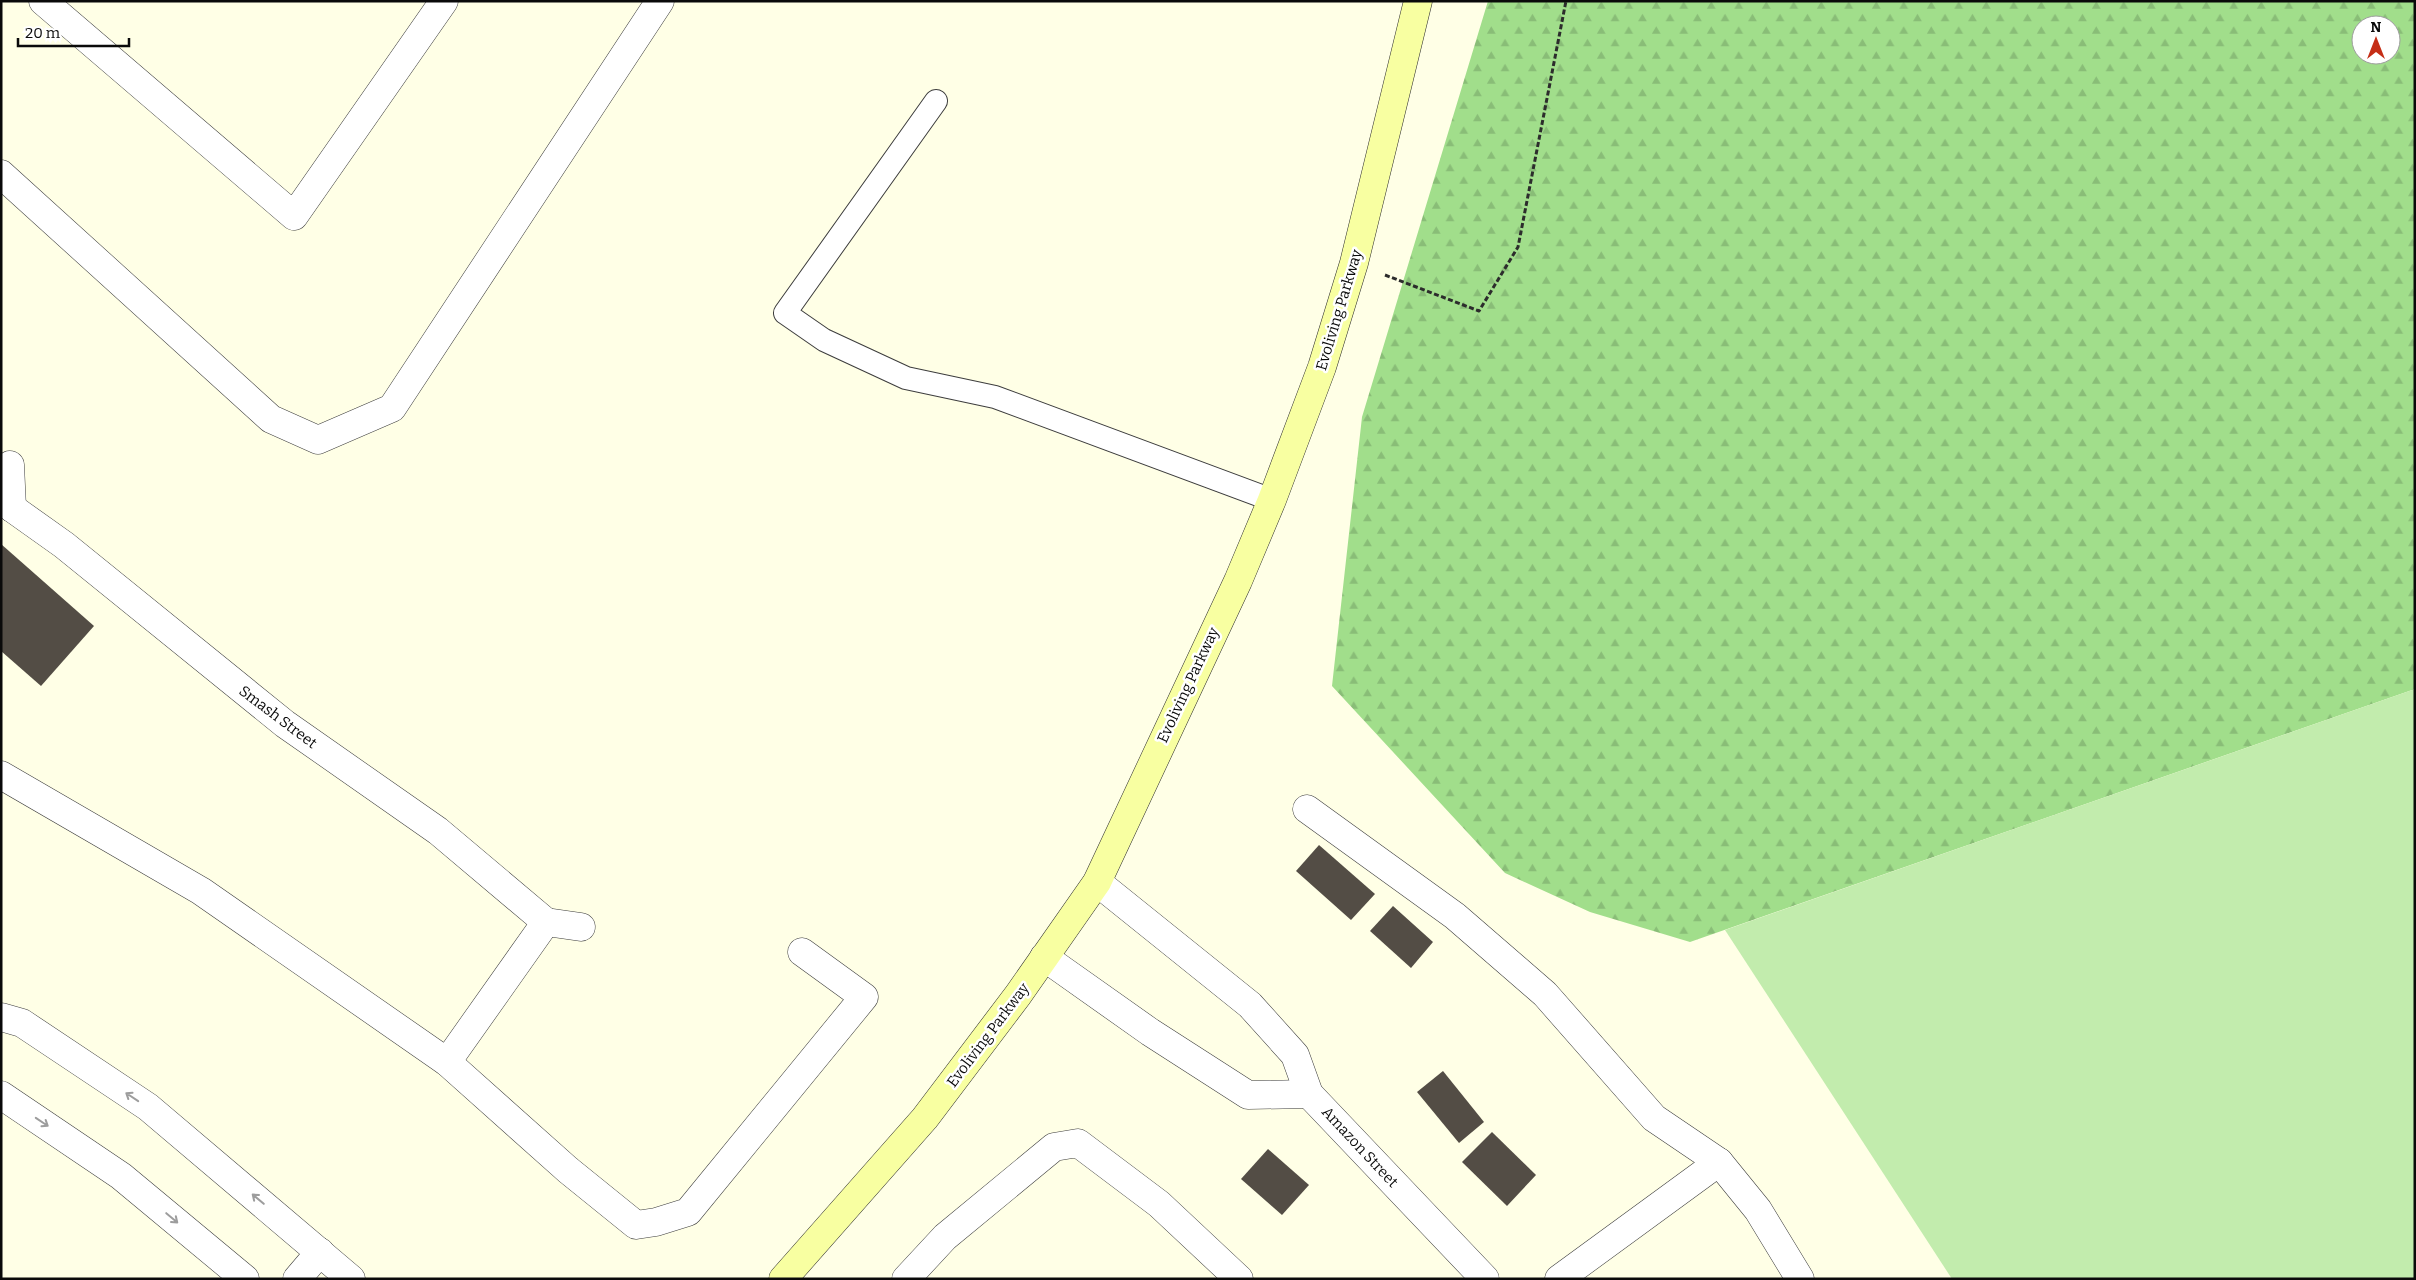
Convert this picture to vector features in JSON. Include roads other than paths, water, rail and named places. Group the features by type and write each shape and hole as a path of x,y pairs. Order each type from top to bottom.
{"street":[{"path":"42,1 294,216 444,1"},
{"path":"1,174 271,420 318,440 392,408 660,1"},
{"name":"Evoliving Parkway","path":"783,1279 925,1118 1018,996 1097,882 1238,581 1272,500 1322,367 1354,263 1418,1"},
{"path":"7,512 10,464"},
{"name":"Smash Street","path":"7,512 64,545 285,724 438,831 546,922"},
{"path":"1,776 201,890 447,1062 568,1170 636,1225 656,1222 688,1212 864,997 802,952"},
{"path":"1307,809 1455,916 1545,994 1654,1118 1719,1162 1758,1210 1800,1279"},
{"name":"Amazon Street","path":"1097,882 1250,1005 1295,1055 1309,1094 1485,1279"},
{"path":"447,1062 546,922 581,927"},
{"path":"1044,957 1150,1032 1248,1095 1309,1094"},
{"path":"1,1017 22,1023 148,1107 351,1279"},
{"path":"1,1095 122,1176 245,1279"},
{"path":"906,1279 945,1237 1054,1147 1078,1143 1159,1204 1239,1279"},
{"path":"1559,1279 1719,1162"},
{"path":"297,1279 320,1252"}],"lane":[{"path":"936,101 785,313 824,340 906,378 995,397 1272,500"}]}
